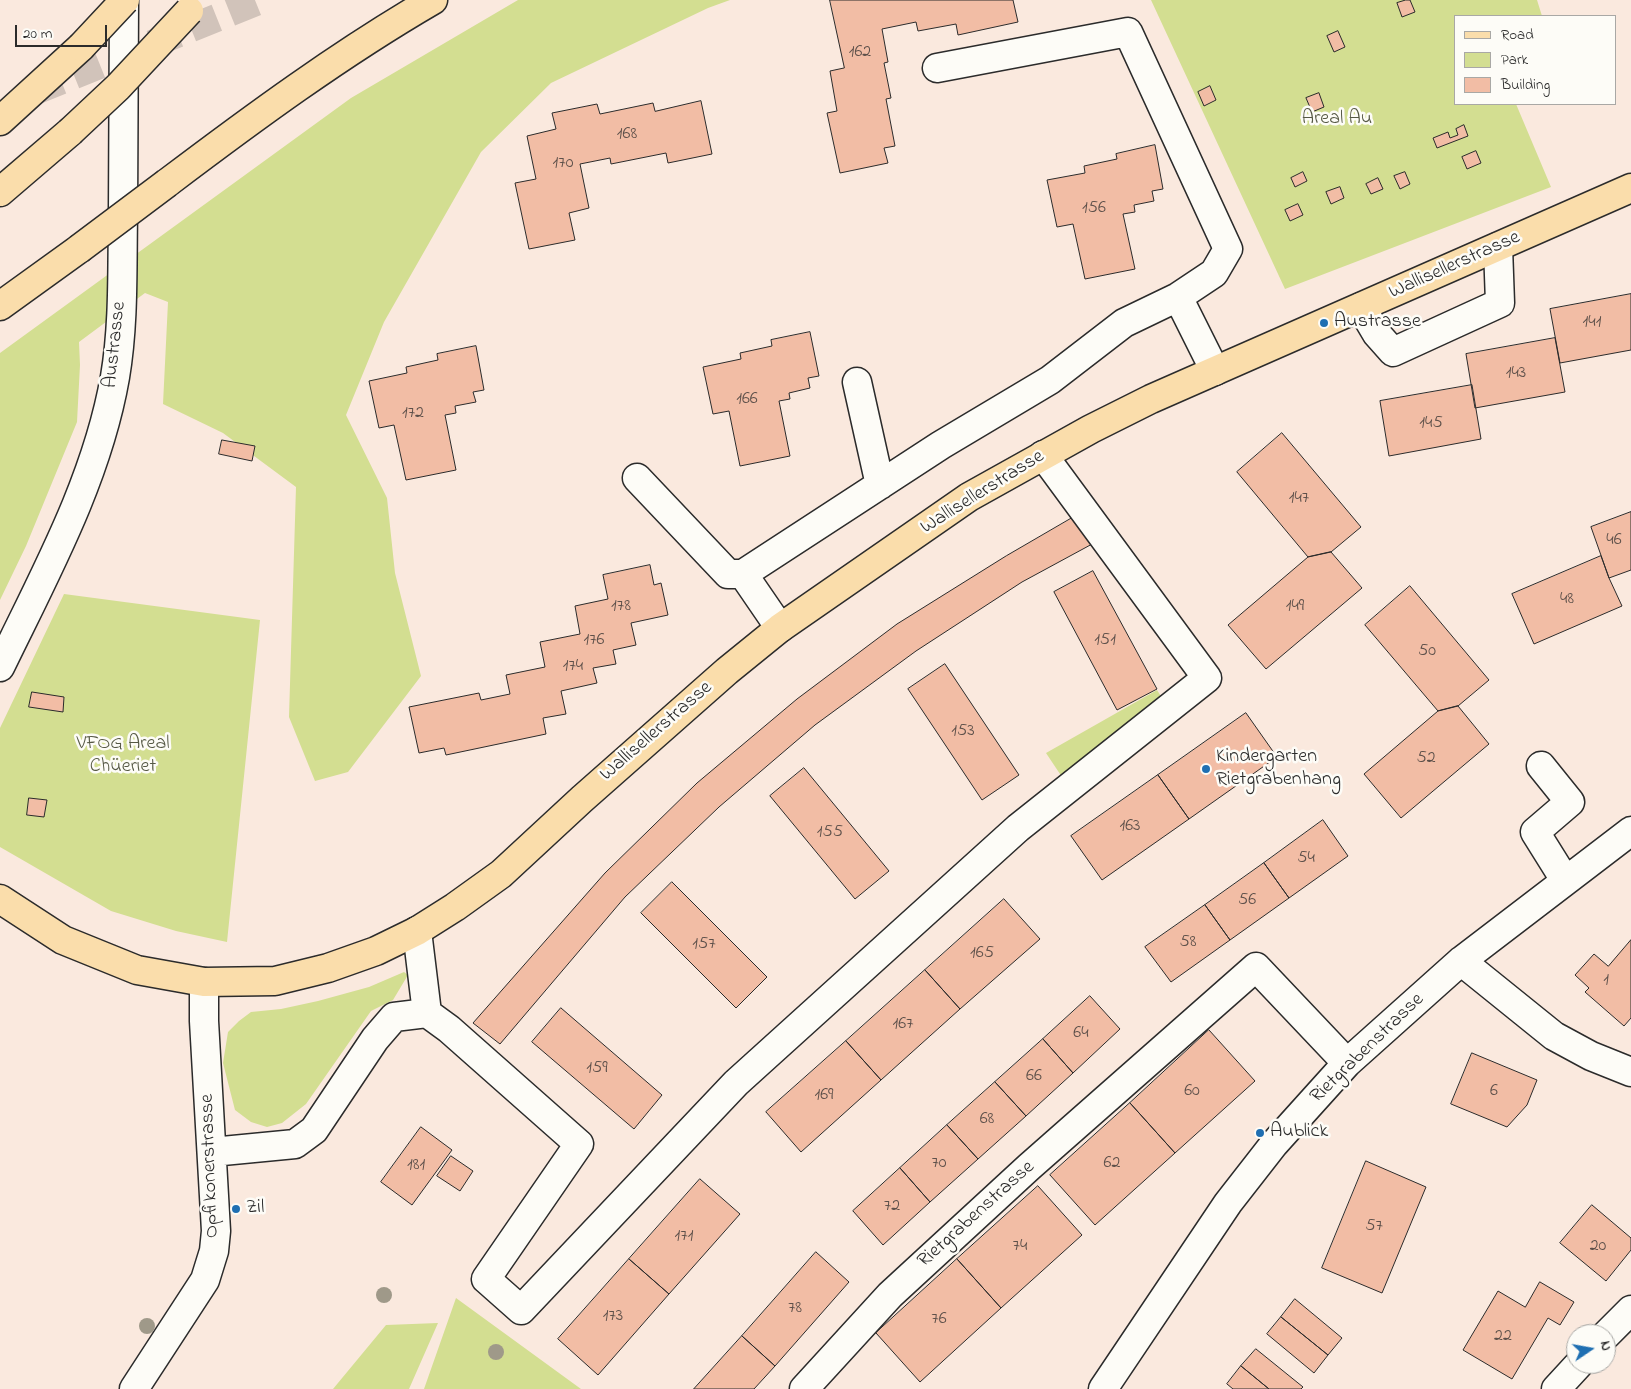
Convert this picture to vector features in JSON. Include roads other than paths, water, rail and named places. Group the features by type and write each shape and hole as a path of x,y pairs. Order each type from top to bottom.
{"main road":[{"path":"0,121 81,47 125,0"},
{"path":"0,306 270,107 339,59 433,0"},
{"path":"0,192 70,132 118,87 193,6"},
{"name":"Wallisellerstrasse","path":"0,899 71,944 137,970 204,982 275,981 328,968 376,951 417,931 501,874 582,799 720,677 780,628 969,496 1044,454 1151,399 1631,188"}],"street":[{"name":"Austrasse","path":"0,667 79,498 105,419 115,378 121,335 122,300 125,0"},
{"path":"637,478 728,574 743,574 941,445 1050,380 1124,323 1178,297 1214,272 1228,249 1128,32 937,68"},
{"path":"1361,307 1377,334 1393,352 1500,304 1498,247"},
{"path":"1178,297 1215,371"},
{"path":"857,382 880,484"},
{"path":"212,1152 295,1144 314,1130 375,1038 394,1017 427,1013 449,1029 579,1144 486,1279 521,1310 736,1083 1018,828 1207,678 1044,454"},
{"path":"743,574 780,628"},
{"path":"1541,766 1570,802 1535,832 1565,880"},
{"name":"Rietgrabenstrasse","path":"1104,1389 1228,1203 1274,1144 1347,1063 1462,961 1631,831"},
{"path":"417,931 427,1013"},
{"path":"1462,961 1554,1036 1591,1056 1631,1072"},
{"name":"Rietgrabenstrasse","path":"804,1389 890,1294 1256,967 1347,1063"},
{"name":"Opfikonerstrasse","path":"134,1389 205,1280 214,1251 216,1231 204,1021 204,982"},
{"path":"1616,1325 1631,1310"},
{"path":"1556,1389 1570,1374"}],"tunnel":[{"path":"35,91 261,0"}],"place":[{"name":"Austrasse","path":"1324,323"},
{"name":"Kindergarten Rietgrabenhang","path":"1206,769"},
{"name":"Aublick","path":"1260,1133"},
{"name":"Zil","path":"236,1209"}],"park label":[{"name":"Areal Au","path":"1337,120"},
{"name":"VFOG Areal Chüeriet","path":"123,756"}]}
